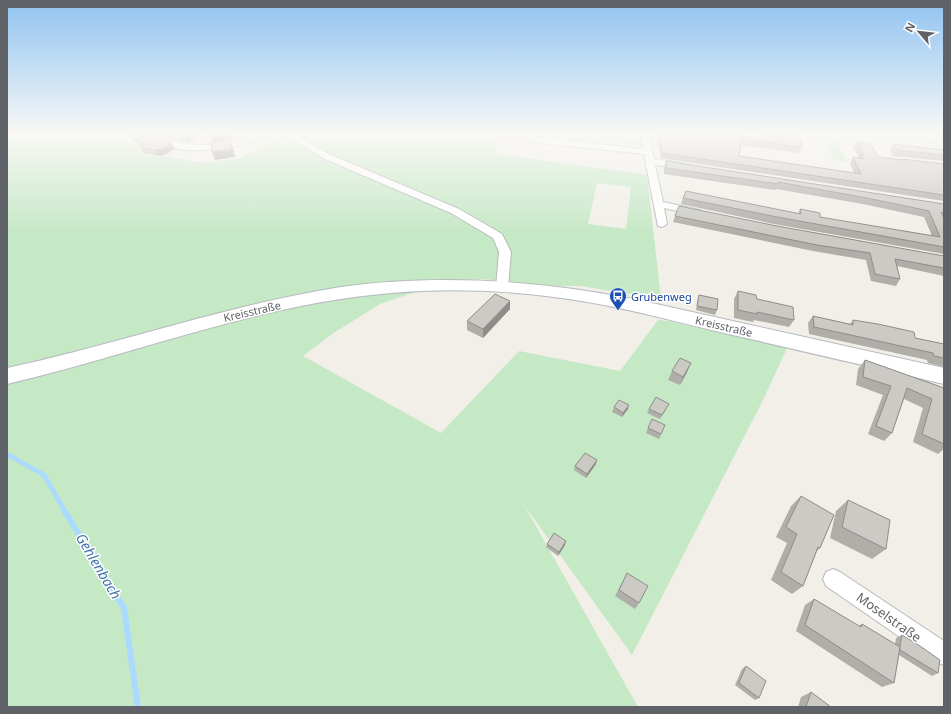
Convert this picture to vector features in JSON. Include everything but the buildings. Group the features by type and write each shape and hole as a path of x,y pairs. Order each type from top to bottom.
{"street":[{"path":"352,167 454,211 498,236 505,252 502,287"},
{"path":"651,167 662,224"},
{"path":"659,204 708,215"},
{"name":"Kreisstraße","path":"7,376 53,366 231,316 306,300 390,288 439,285 542,290 608,300 944,376"},
{"name":"Moselstraße","path":"834,579 944,654"}],"green space":[{"path":"7,167 592,167 647,175 661,299 580,286 553,286 483,279 417,281 415,292 380,304 332,334 303,356 441,433 519,351 620,371 658,320 669,321 787,348 763,400 632,655 524,505 638,707 7,707","holes":["597,183 631,187 626,229 588,224"]}],"waterway":[{"name":"Gehlenbach","path":"7,454 44,475 65,511"},
{"name":"Gehlenbach","path":"64,510 124,608 138,707"}],"place":[{"name":"Grubenweg","path":"618,311"}]}
